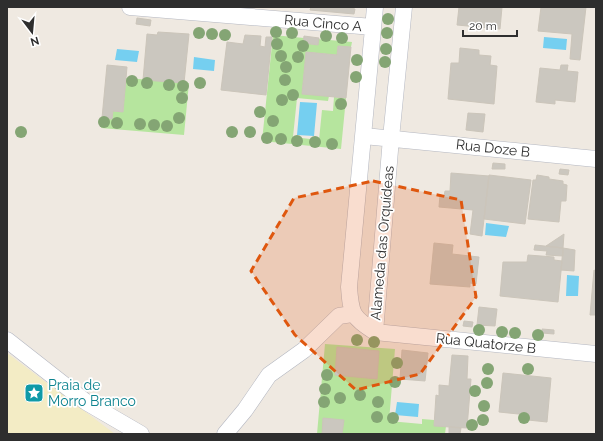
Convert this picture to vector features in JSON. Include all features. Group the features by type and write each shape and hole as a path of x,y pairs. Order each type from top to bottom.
{"street":[{"name":"Rua Cinco A","path":"130,7 373,27"},
{"name":"Alameda das Orquídeas","path":"374,7 364,136 349,287 352,314 361,323 375,332 391,138 404,7"},
{"path":"364,136 391,138"},
{"name":"Rua Doze B","path":"391,138 596,158"},
{"path":"225,434 269,375 304,350 340,316 352,314"},
{"name":"Rua Quatorze B","path":"375,332 596,354"},
{"path":"7,340 86,402 141,434"}],"highlighted area":[{"path":"373,181 461,200 476,297 420,374 356,390 295,335 251,271 294,198"}],"green space":[{"path":"273,35 304,38 303,43 318,45 318,39 352,42 351,47 338,46 337,55 306,52 302,94 329,96 328,101 297,98 293,137 319,140 322,110 333,111 334,97 346,98 341,149 262,141"},
{"path":"126,78 189,83 184,135 101,128 102,118 112,119 113,111 123,112"},
{"path":"325,344 395,349 389,421 422,424 422,419 434,420 434,426 446,426 445,434 317,434"}],"sand":[{"name":"Praia de Morro Branco","path":"7,353 115,434 7,434"}],"water":[{"path":"544,37 567,39 566,50 543,48"},
{"path":"117,49 139,51 137,62 115,60"},
{"path":"194,57 215,60 214,71 193,69"},
{"path":"300,102 317,103 314,136 297,135"},
{"path":"486,223 509,226 506,237 485,235"},
{"path":"567,275 579,276 578,296 566,296"},
{"path":"397,402 419,404 418,417 395,415"}],"building":[{"path":"311,7 347,7 355,9 354,14 310,10"},
{"path":"459,7 502,7 500,29 457,25"},
{"path":"541,7 586,7 580,60 570,59 572,34 538,31"},
{"path":"137,18 151,20 150,26 136,24"},
{"path":"158,32 189,34 184,83 143,80 147,34 157,35"},
{"path":"245,35 261,36 260,46 265,47 266,37 272,37 266,95 221,90 227,42 243,44"},
{"path":"304,36 319,38 318,45 303,43"},
{"path":"338,46 351,47 346,98 302,94 306,52 337,55"},
{"path":"460,48 479,50 479,55 491,56 490,65 497,66 494,104 448,99 451,63 459,63"},
{"path":"107,65 127,67 123,112 113,111 112,119 102,118"},
{"path":"561,65 568,65 567,71 578,72 575,102 555,100 555,104 536,102 540,68 560,70"},
{"path":"468,113 485,114 483,132 466,130"},
{"path":"493,163 505,164 505,169 492,169"},
{"path":"560,169 569,170 568,175 559,174"},
{"path":"451,173 489,176 482,236 470,234 473,210 439,207 440,195 444,196 445,191 450,191"},
{"path":"489,175 531,180 525,224 484,219"},
{"path":"537,175 563,181 563,184 567,185 566,201 561,201 559,222 528,219 533,180 536,180"},
{"path":"564,234 563,248 546,246"},
{"path":"434,243 453,245 452,254 479,257 476,284 470,283 470,287 430,284"},
{"path":"535,245 563,248 563,256 546,255 547,251 534,250"},
{"path":"563,248 575,250 574,271 561,270"},
{"path":"528,255 554,257 554,260 562,261 558,302 500,296 503,262 527,262"},
{"path":"594,270 596,271 596,315 590,315"},
{"path":"479,307 497,309 495,326 477,325"},
{"path":"464,321 473,322 472,327 463,326"},
{"path":"542,329 554,330 554,334 542,333"},
{"path":"337,347 379,351 377,379 335,375"},
{"path":"402,350 428,353 425,381 400,379"},
{"path":"452,355 468,356 467,379 471,379 467,428 434,426 436,395 439,396 439,385 449,386"},
{"path":"503,373 551,378 547,422 528,420 528,415 499,412"},
{"path":"323,418 344,420 342,434 322,434"},
{"path":"449,427 461,428 460,434 449,434"}],"place":[{"name":"Praia de Morro Branco","path":"34,393"}]}
